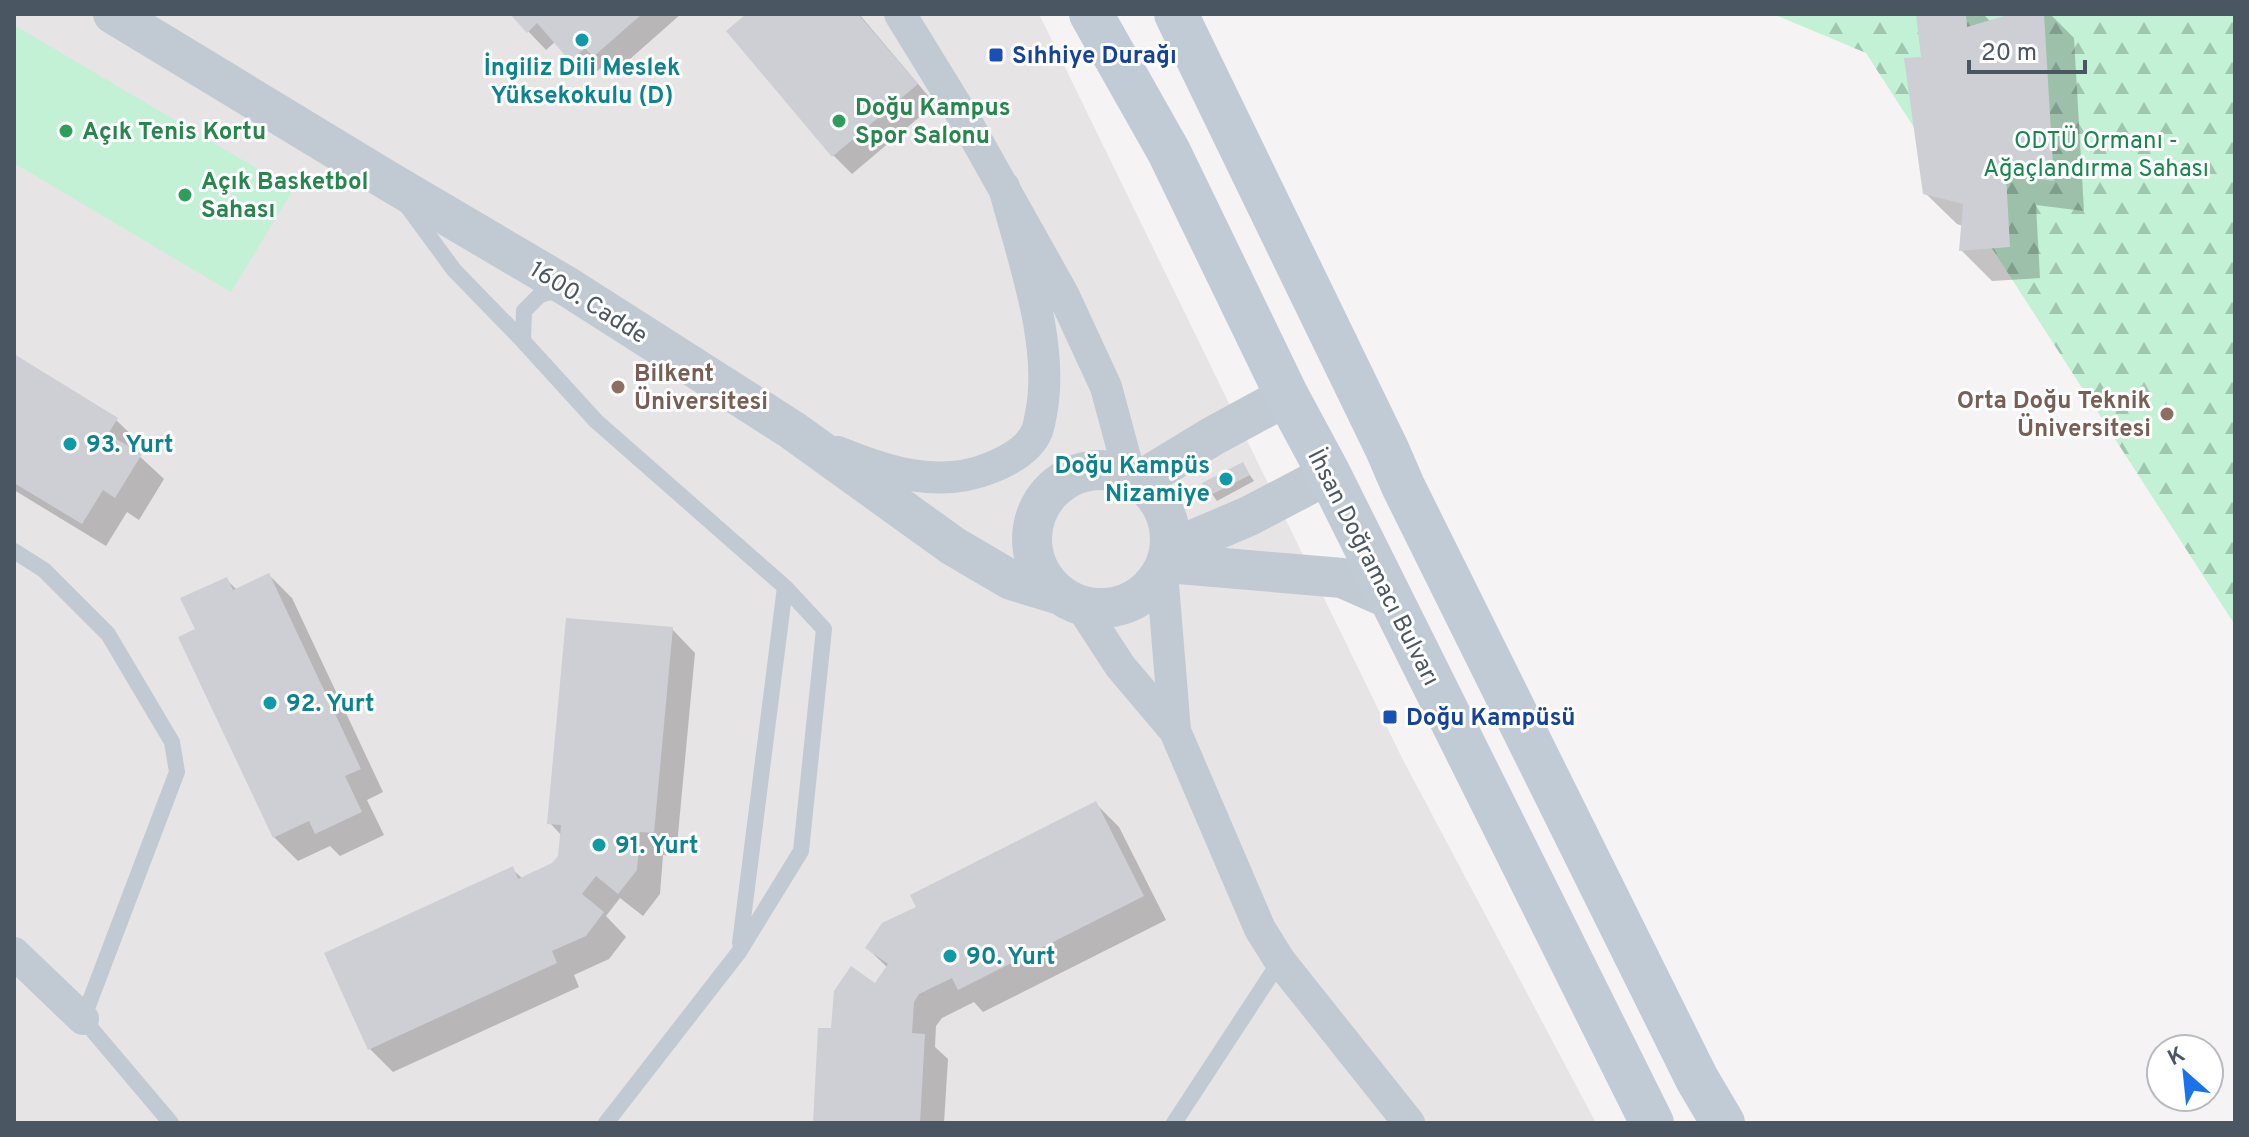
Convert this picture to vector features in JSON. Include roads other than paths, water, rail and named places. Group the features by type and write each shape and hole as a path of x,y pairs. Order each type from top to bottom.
{"main road":[{"name":"İhsan Doğramacı Bulvarı","path":"1091,14 1169,152 1287,396 1329,474 1652,1123"},
{"path":"1176,14 1347,364 1403,486 1697,1079 1723,1123"},
{"path":"1287,396 1347,364"},
{"path":"1329,474 1387,449"}],"street":[{"name":"1600. Cadde","path":"113,14 568,287 792,430 953,546 1011,580 1070,601 1104,608 1127,603 1147,591 1166,562 1329,474"},
{"path":"900,14 1004,187 1063,294 1106,387 1134,478"},
{"path":"792,430 883,469 925,478 970,476 1005,462 1027,446 1037,431 1045,392 1044,357 1040,325 1004,187"},
{"path":"1134,478 1287,396"},
{"path":"1175,731 1166,562 1169,527 1162,506 1148,488 1134,478 1108,470 1085,471 1064,479 1047,494 1036,514 1031,535 1033,557 1043,579 1070,601 1175,731 1260,929 1280,961 1409,1123"},
{"path":"1166,562 1342,578 1392,600"},
{"path":"14,953 83,1019"}],"lane":[{"path":"390,182 454,270 596,421 785,587 824,629 801,851 739,952 606,1123"},
{"path":"523,341 524,311 540,295 568,287"},
{"path":"14,551 44,570 108,634 172,742 177,772 83,1019 171,1123"},
{"path":"739,952 785,587"},
{"path":"1174,1123 1280,961"}],"place":[{"name":"İngiliz Dili Meslek Yüksekokulu (D)","path":"582,40"},
{"name":"Sıhhiye Durağı","path":"996,55"},
{"name":"Doğu Kampus Spor Salonu","path":"839,121"},
{"name":"Açık Tenis Kortu","path":"66,131"},
{"name":"Açık Basketbol Sahası","path":"185,195"},
{"name":"Bilkent Üniversitesi","path":"618,387"},
{"name":"Orta Doğu Teknik Üniversitesi","path":"2167,414"},
{"name":"93. Yurt","path":"70,444"},
{"name":"Doğu Kampüs Nizamiye","path":"1226,479"},
{"name":"92. Yurt","path":"270,703"},
{"name":"Doğu Kampüsü","path":"1390,717"},
{"name":"91. Yurt","path":"599,845"},
{"name":"90. Yurt","path":"950,956"}],"park label":[{"name":"ODTÜ Ormanı - Ağaçlandırma Sahası","path":"2096,154"}]}
